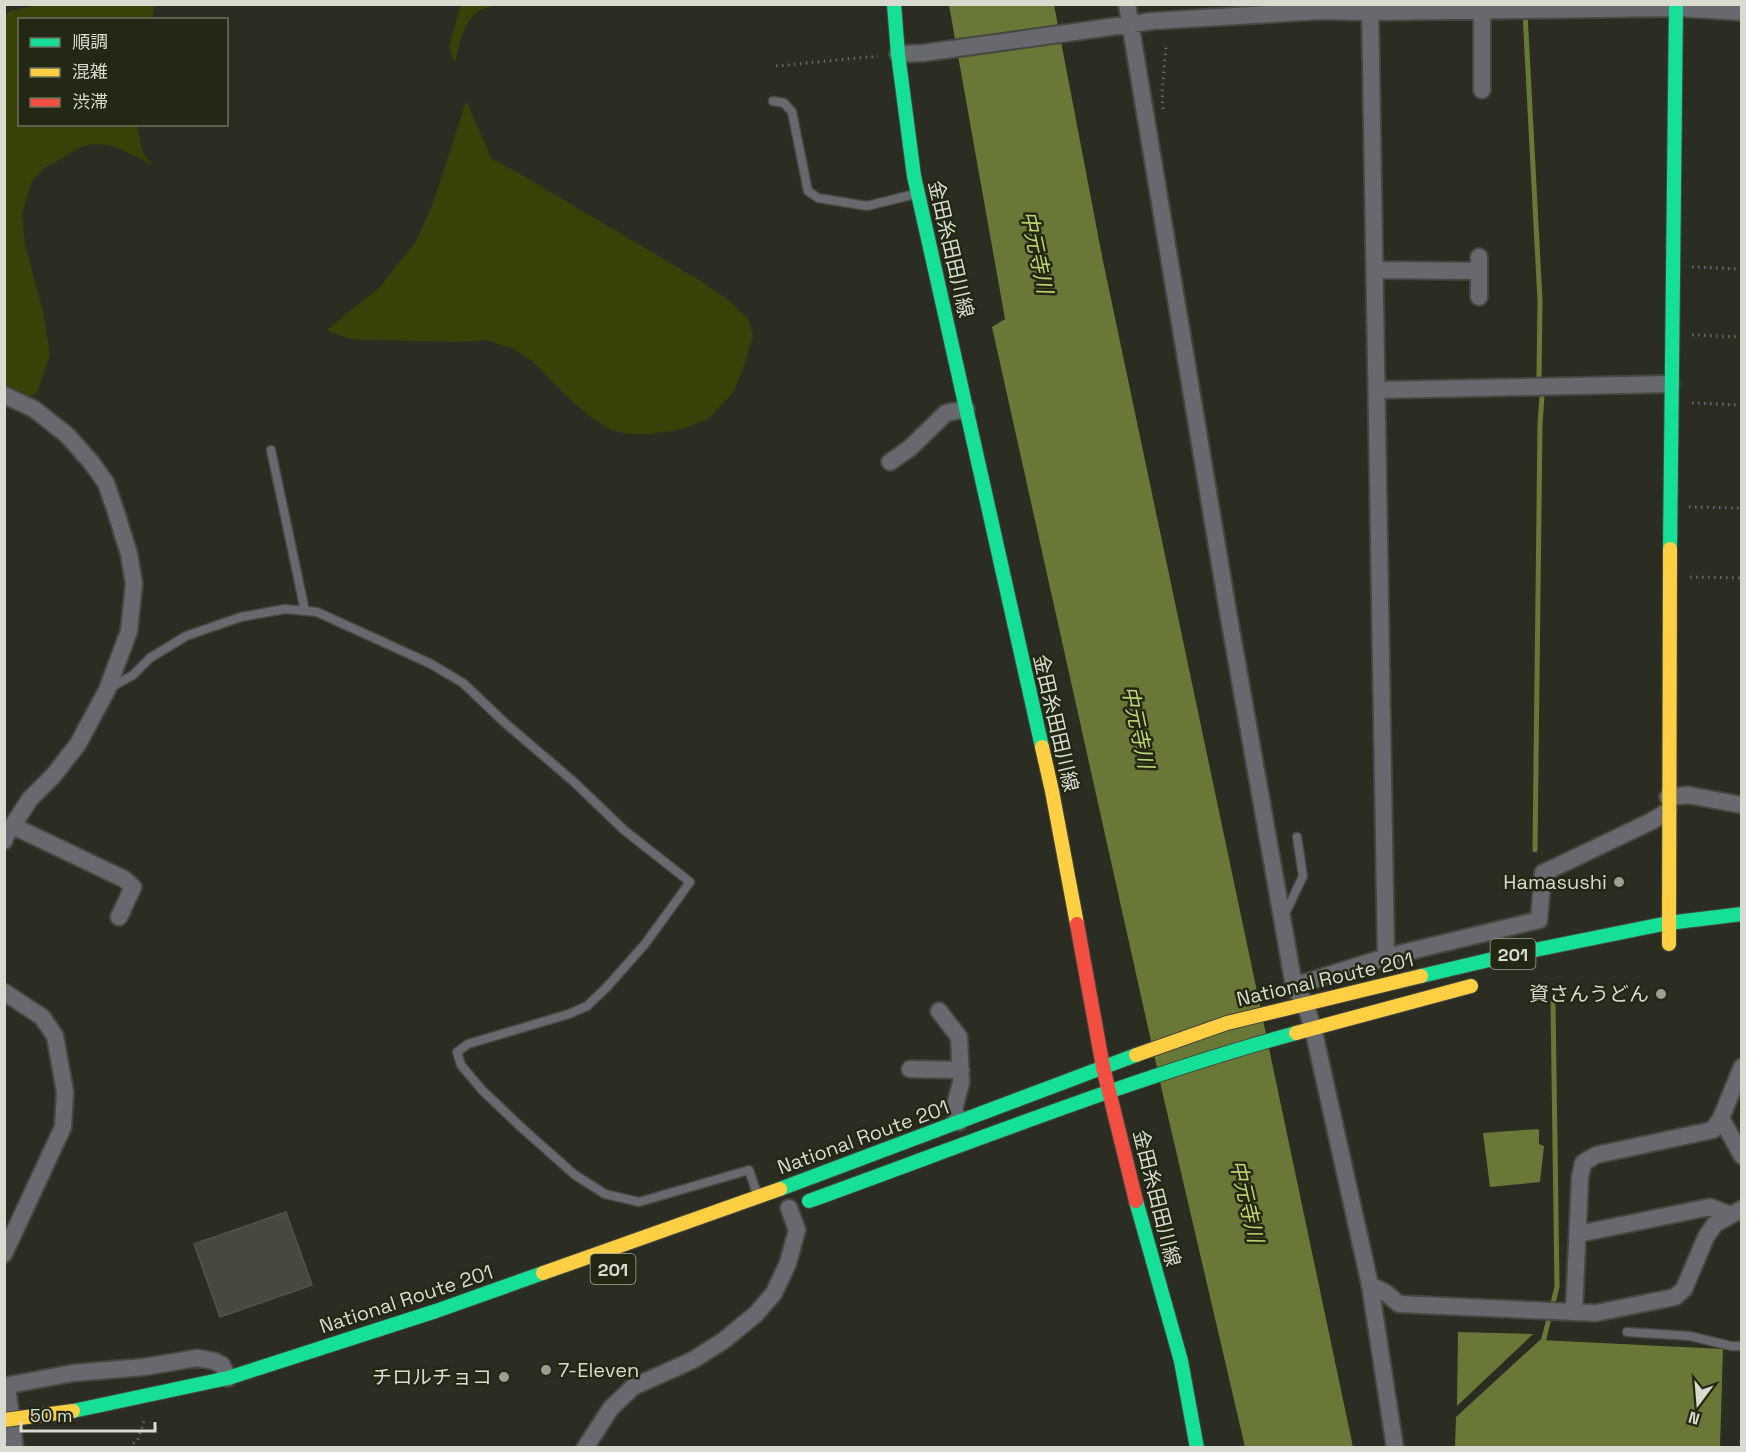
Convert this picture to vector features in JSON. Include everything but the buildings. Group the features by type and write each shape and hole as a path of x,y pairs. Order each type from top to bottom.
{"main road":[{"name":"金田糸田田川線","path":"894,4 898,54 918,194 1052,791 1103,1067 1142,1226 1181,1361 1197,1448"},
{"path":"1668,944 1676,6"},
{"name":"National Route 201","path":"4,1420 73,1412 228,1378 436,1311 758,1197 1103,1067 1227,1023 1510,955 1668,923 1742,914"},
{"name":"National Route 201","path":"784,1210 1110,1092 1234,1050 1488,981"},
{"path":"4,1441 21,1442"}],"street":[{"path":"1127,4 1123,26 1294,986 1305,1004 1313,1028 1370,1285 1395,1448"},
{"path":"898,54 923,53 1153,21 1342,8 1450,8 1482,11 1676,6 1742,12"},
{"path":"1370,8 1386,957"},
{"path":"1482,11 1482,90"},
{"path":"1375,270 1479,264 1479,297"},
{"path":"1377,390 1671,384"},
{"path":"4,395 34,409 67,435 106,483 129,554 134,584 129,631 107,690 78,744 53,776 30,799 9,833 124,879 133,887 119,917"},
{"path":"890,462 910,448 946,413 966,409"},
{"path":"1294,986 1386,957 1539,920 1544,873 1652,821 1668,804 1688,795 1742,806"},
{"path":"4,992 42,1017 55,1036 65,1092 63,1127 4,1254"},
{"path":"939,1011 959,1037 961,1083 954,1109 959,1122"},
{"path":"1574,1312 1580,1178 1583,1162 1596,1155 1713,1130 1721,1118 1742,1067"},
{"path":"910,1068 961,1070"},
{"path":"1721,1118 1742,1156"},
{"path":"1578,1234 1710,1207 1736,1212"},
{"path":"585,1448 610,1408 633,1387 693,1360 723,1341 756,1314 774,1293 788,1263 797,1230 784,1210"},
{"path":"1370,1285 1386,1293 1399,1305 1596,1313 1675,1297 1684,1289 1706,1237 1715,1224 1736,1212"},
{"path":"21,1442 4,1386 73,1373 197,1358 222,1365 228,1378"}],"lane":[{"path":"773,101 784,102 792,112 808,191 818,198 867,206 918,194"},
{"path":"271,450 305,611"},
{"path":"107,690 133,675 150,658 186,636 241,617 285,609 317,612 395,646 463,683 504,723 574,782 624,830 690,882 645,944 587,1006 569,1014 468,1044 457,1052 461,1065 482,1090 523,1129 575,1175 605,1194 639,1202 749,1170 758,1197"},
{"path":"1282,919 1303,876 1297,837"},
{"path":"1627,1332 1690,1336 1731,1346 1742,1346"}],"path":[{"path":"1164,114 1162,93 1166,46"},
{"path":"777,66 898,54"},
{"path":"1673,266 1742,269"},
{"path":"1672,334 1742,337"},
{"path":"1671,402 1742,405"},
{"path":"1670,506 1742,508"},
{"path":"1670,577 1742,578"},
{"path":"129,1448 138,1438 147,1412"},
{"path":"1738,1448 1742,1439"}],"shaded area":[{"path":"38,5 155,5 152,18 18,18 18,126 137,126 143,153 153,165 114,146 94,144 81,147 45,168 32,181 22,214 25,245 43,312 50,355 37,393 5,409 5,15 10,11"},
{"path":"461,5 502,5 481,10 475,14 462,37 455,63 449,47"},
{"path":"466,101 492,159 699,280 728,300 748,318 753,336 743,369 733,393 708,419 683,429 652,434 613,431 593,419 565,395 533,362 514,349 486,340 455,342 351,339 328,331 380,287 417,240 436,195"}],"water":[{"name":"中元寺川","path":"949,5 1054,5 1103,261 1353,1447 1245,1447 1163,1095 992,327 1005,319"},
{"path":"1538,1129 1539,1144 1544,1146 1540,1182 1490,1187 1483,1133"},
{"path":"1458,1332 1533,1334 1457,1406"},
{"path":"1540,1340 1723,1349 1720,1447 1455,1447 1456,1417"}],"waterway":[{"path":"1525,13 1540,301 1539,378 1543,383 1540,424 1535,850"},
{"path":"1542,1346 1557,1287 1553,1001"}],"traffic: fast":[{"path":"894,4 898,54 914,176 1042,747"},
{"path":"1670,549 1676,4"},
{"path":"1421,976 1510,955 1668,923 1742,914"},
{"path":"809,1201 1112,1091 1296,1033"},
{"path":"780,1189 1136,1055"},
{"path":"1136,1201 1181,1361 1197,1448"},
{"path":"73,1411 228,1378 436,1311 543,1273"}],"traffic: slow":[{"path":"1669,944 1670,549"},
{"path":"1042,747 1077,924"},
{"path":"1136,1055 1227,1023 1421,976"},
{"path":"1296,1033 1471,986"},
{"path":"543,1273 780,1189"},
{"path":"4,1420 73,1411"}],"traffic: jam":[{"path":"1077,924 1103,1067 1136,1201"}],"place":[{"name":"Hamasushi","path":"1619,882"},
{"name":"資さんうどん","path":"1661,994"},
{"name":"7-Eleven","path":"546,1370"},
{"name":"チロルチョコ","path":"504,1377"}]}
